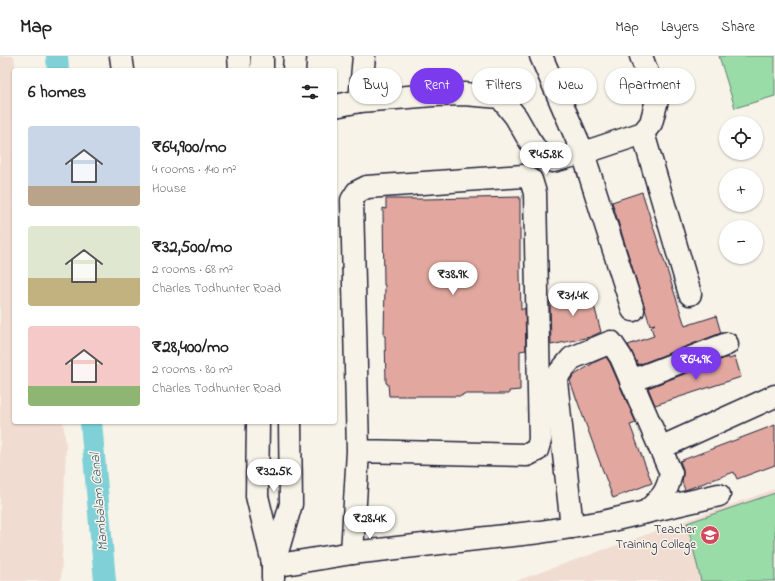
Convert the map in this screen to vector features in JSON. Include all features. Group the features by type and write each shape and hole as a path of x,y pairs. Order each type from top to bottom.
{"street":[{"path":"121,56 123,68"},
{"path":"239,56 240,68"},
{"path":"262,56 262,68"},
{"path":"294,68 295,56"},
{"path":"363,68 364,56"},
{"path":"541,56 583,153 633,310"},
{"path":"402,98 464,94 500,97 516,117 540,156 553,160 583,153 644,133 651,123 656,100 641,56"},
{"path":"337,106 349,103"},
{"path":"644,133 690,294"},
{"path":"352,553 358,451 352,200 358,192 367,187 523,176 531,180 535,193 540,440 537,450 527,455 358,451"},
{"path":"572,527 556,381 560,372 572,358 611,342 621,358 671,473 669,486 662,497 646,512"},
{"path":"631,380 727,344"},
{"path":"660,448 775,396"},
{"path":"258,424 258,496 273,574"},
{"path":"273,574 291,504 290,424"},
{"path":"273,574 352,553 498,537 572,527 719,495"}],"shaded area":[{"path":"0,56 14,56 16,68 12,68 12,424 63,424 66,446 61,581 0,581"},
{"name":"Teacher Training College","path":"775,489 775,581 516,581"}],"green space":[{"path":"719,56 775,56 775,96 735,108"},
{"path":"775,493 775,581 701,581 687,523"}],"building":[{"path":"642,192 685,326 716,316 721,333 638,365 628,345 654,336 651,327 655,324 650,325 612,202"},
{"path":"520,197 521,310 525,308 526,350 520,351 520,390 509,391 509,394 463,394 462,396 389,396 388,384 386,383 384,336 385,285 383,208 386,209 386,199"},
{"path":"589,286 601,332 590,337 551,345 550,300"},
{"path":"606,357 636,423 630,425 652,483 613,498 570,381 573,376"},
{"path":"728,357 729,359 735,357 741,377 655,405 648,388"},
{"path":"775,425 775,465 737,479 734,472 685,490 682,482 683,469 680,461"}],"waterway":[{"name":"Mambalam Canal","path":"57,56 58,68"},
{"name":"Mambalam Canal","path":"91,424 105,581"}],"place":[{"name":"Teacher Training College","path":"710,535"}]}
